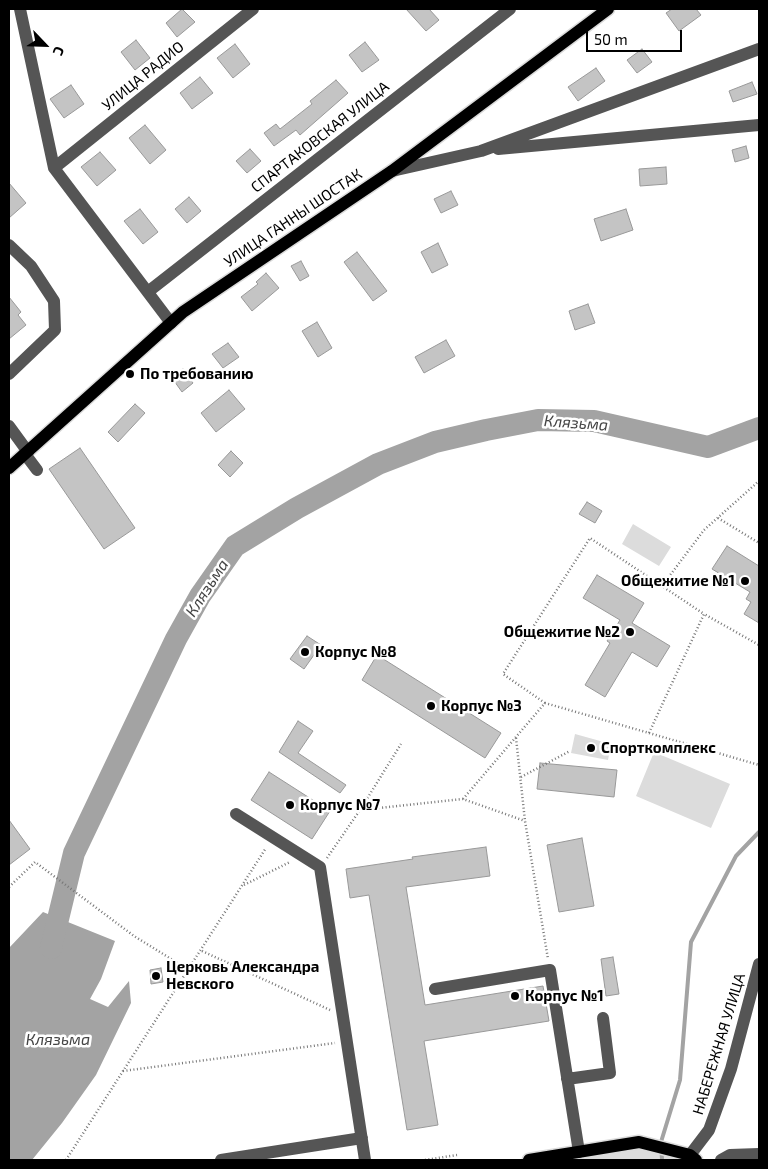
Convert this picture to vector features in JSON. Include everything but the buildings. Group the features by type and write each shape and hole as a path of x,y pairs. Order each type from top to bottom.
{"main road":[{"name":"УЛИЦА ГАННЫ ШОСТАК","path":"9,468 183,312 392,171 608,9"},
{"path":"529,1160 638,1142 693,1158"}],"street":[{"path":"20,9 54,168 171,323"},
{"name":"УЛИЦА РАДИО","path":"54,168 253,9"},
{"name":"СПАРТАКОВСКАЯ УЛИЦА","path":"149,292 510,9"},
{"path":"481,151 759,48"},
{"path":"392,171 481,151 759,125"},
{"path":"9,245 31,266 54,301 55,330 9,374"},
{"path":"9,426 37,470"},
{"path":"236,814 320,867 365,1160"},
{"name":"НАБЕРЕЖНАЯ УЛИЦА","path":"693,1158 709,1130 731,1070 759,964"},
{"path":"434,989 550,970 579,1152"},
{"path":"567,1079 610,1073 603,1018"},
{"path":"221,1160 362,1138"},
{"path":"721,1160 730,1155 759,1154"}],"path":[{"path":"662,586 704,530 759,481"},
{"path":"718,518 759,543"},
{"path":"759,645 704,614 590,538 503,674 545,703 759,765"},
{"path":"649,733 704,614"},
{"path":"463,799 545,703"},
{"path":"516,738 526,821 550,970"},
{"path":"320,867 360,810 401,744"},
{"path":"521,777 570,751"},
{"path":"360,810 463,799 526,821"},
{"path":"66,1160 202,951 273,837"},
{"path":"242,886 303,856"},
{"path":"9,887 35,862 134,936 189,970"},
{"path":"202,951 343,1016"},
{"path":"124,1071 347,1042"},
{"path":"425,1160 457,1155"}],"shaded area":[{"path":"633,524 671,547 659,566 622,544"},
{"name":"Спорткомплекс","path":"575,734 611,744 608,760 571,753"},
{"path":"654,752 730,784 711,828 636,796"},
{"path":"639,1142 696,1160 576,1160"}],"water":[{"name":"Клязьма","path":"43,912 115,941 101,979 90,999 108,1007 129,981 131,1003 96,1075 62,1123 32,1160 9,1160 9,948"}],"waterway":[{"name":"Клязьма","path":"51,948 74,853 176,639 200,596 235,546 297,508 378,464 435,442 486,430 538,420 594,421 708,447 759,428"},
{"path":"662,1160 661,1142 680,1080 691,942 736,856 759,832"}],"place":[{"name":"По требованию","path":"130,374"},
{"name":"Общежитие №1","path":"745,581"},
{"name":"Общежитие №2","path":"630,632"},
{"name":"Корпус №8","path":"305,652"},
{"name":"Корпус №3","path":"431,706"},
{"name":"Спорткомплекс","path":"591,748"},
{"name":"Корпус №7","path":"290,805"},
{"name":"Церковь Александра Невского","path":"156,976"},
{"name":"Корпус №1","path":"515,996"}]}
